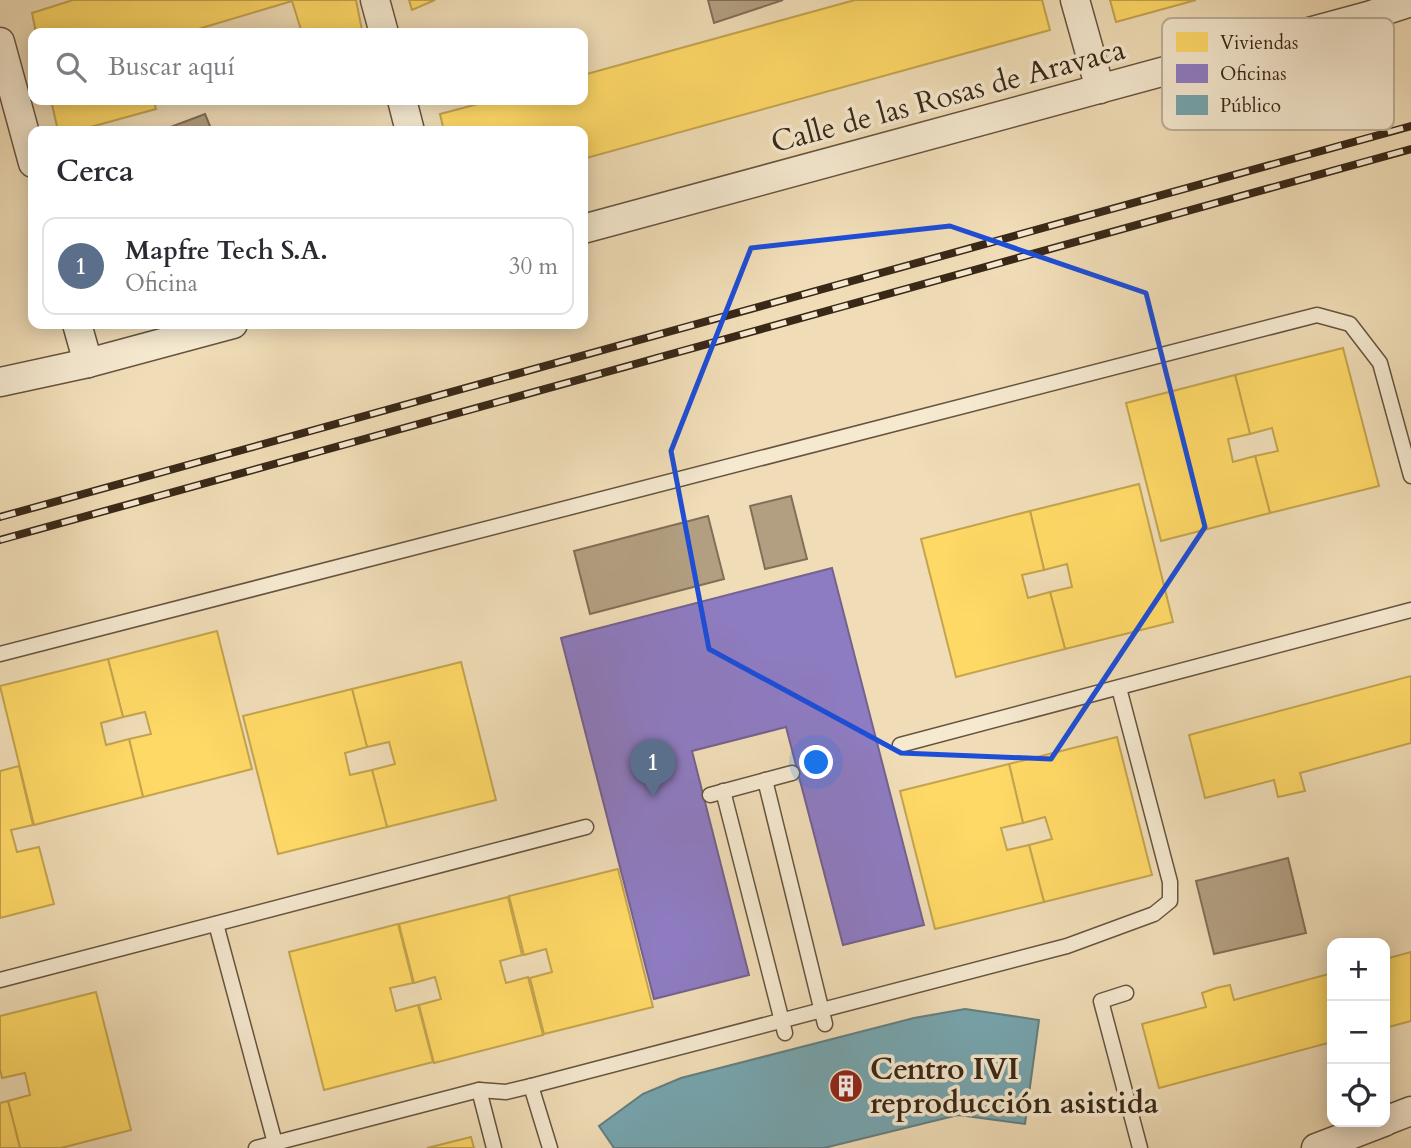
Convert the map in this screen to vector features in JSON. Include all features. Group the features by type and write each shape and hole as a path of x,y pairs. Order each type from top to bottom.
{"street":[{"path":"375,0 383,28"},
{"path":"1075,0 1100,89"},
{"name":"Calle de las Rosas de Aravaca","path":"1361,18 1411,2"},
{"path":"0,42 28,145"},
{"name":"Calle de las Rosas de Aravaca","path":"588,228 1162,72"},
{"path":"403,105 409,126"},
{"path":"78,329 88,363"},
{"path":"0,382 88,363 214,329"},
{"path":"1390,1119 1411,1111"},
{"path":"1316,1148 1369,1127"}],"lane":[{"path":"0,654 1317,315 1350,324 1380,363 1411,476"},
{"path":"900,745 1411,610"},
{"path":"256,1148 479,1090 506,1092 783,1027 1067,946 1154,914 1170,901 1170,882 1119,688"},
{"path":"783,1027 717,793 792,773"},
{"path":"765,780 823,1016"},
{"path":"0,980 586,827"},
{"path":"216,924 275,1143"},
{"path":"1126,993 1101,1001 1140,1148"},
{"path":"531,1086 550,1148"},
{"path":"479,1090 494,1148"}],"highlighted area":[{"path":"950,226 1146,293 1205,527 1051,759 901,753 709,649 671,451 751,248"}],"shaded area":[{"path":"708,0 783,0 714,23"},
{"path":"205,114 210,126 173,126"},
{"path":"791,496 807,559 765,569 750,506"},
{"path":"708,516 724,579 590,614 574,551"},
{"path":"1288,858 1306,933 1214,954 1196,881"}],"building: Viviendas":[{"path":"73,0 356,0 362,28 300,28 292,1 202,28 35,28 32,13"},
{"path":"409,0 435,0 412,10"},
{"path":"855,0 1042,0 1050,30 588,158 588,126 443,126 440,114 474,105 588,105 588,74"},
{"path":"1110,0 1196,0 1116,22"},
{"path":"52,105 155,105 156,109 94,126 57,126"},
{"path":"1343,348 1379,486 1270,513 1255,456 1278,451 1272,428 1250,434 1235,375"},
{"path":"1235,375 1250,434 1228,439 1233,462 1255,456 1270,513 1161,541 1126,403"},
{"path":"1139,484 1173,622 1065,649 1050,592 1072,587 1067,564 1044,570 1030,511"},
{"path":"1030,511 1044,570 1022,575 1028,598 1050,592 1065,649 956,677 921,539"},
{"path":"217,631 252,769 143,797 129,739 151,734 145,712 123,717 108,659"},
{"path":"108,659 123,717 101,723 106,745 129,739 143,797 34,825 0,686"},
{"path":"461,662 496,800 387,827 372,770 395,764 389,742 367,747 352,689"},
{"path":"1411,676 1411,743 1300,773 1305,791 1278,797 1274,780 1205,798 1189,735"},
{"path":"352,689 367,747 345,753 350,775 372,770 387,827 278,854 243,716"},
{"path":"1117,737 1152,875 1044,902 1029,845 1052,839 1045,817 1023,823 1009,764"},
{"path":"1009,764 1023,823 1001,828 1007,850 1029,845 1044,902 935,929 900,791"},
{"path":"19,766 33,825 11,830 17,852 39,847 54,904 0,918 0,771"},
{"path":"618,869 653,1007 544,1034 530,978 552,972 546,949 524,955 509,896"},
{"path":"508,897 522,955 500,961 506,983 528,977 543,1035 434,1063 419,1005 441,999 435,977 414,983 399,924"},
{"path":"398,924 413,983 390,988 396,1011 418,1005 433,1062 324,1090 289,952"},
{"path":"1411,952 1411,1021 1390,1027 1390,1001 1390,958"},
{"path":"1327,974 1327,1043 1159,1088 1142,1024 1206,1007 1202,993 1216,988 1230,985 1234,1000"},
{"path":"96,992 131,1130 61,1148 20,1148 8,1101 30,1095 25,1073 2,1078 0,1016"},
{"path":"8,1101 20,1148 0,1148 0,1103"},
{"path":"471,1137 474,1148 427,1148"}],"building: Oficinas":[{"path":"832,568 924,925 843,945 786,727 692,751 749,975 654,999 561,638"}],"building: Público":[{"name":"Centro IVI reproducción asistida","path":"965,1009 1039,1020 1025,1124 958,1115 824,1148 614,1148 599,1126 643,1094 681,1078 914,1018"}],"railway":[{"path":"0,517 1411,126"},
{"path":"0,540 1411,149"}],"place":[{"name":"Mapfre Tech S.A.","path":"653,797"},
{"name":"Centro IVI reproducción asistida","path":"846,1086"}]}
